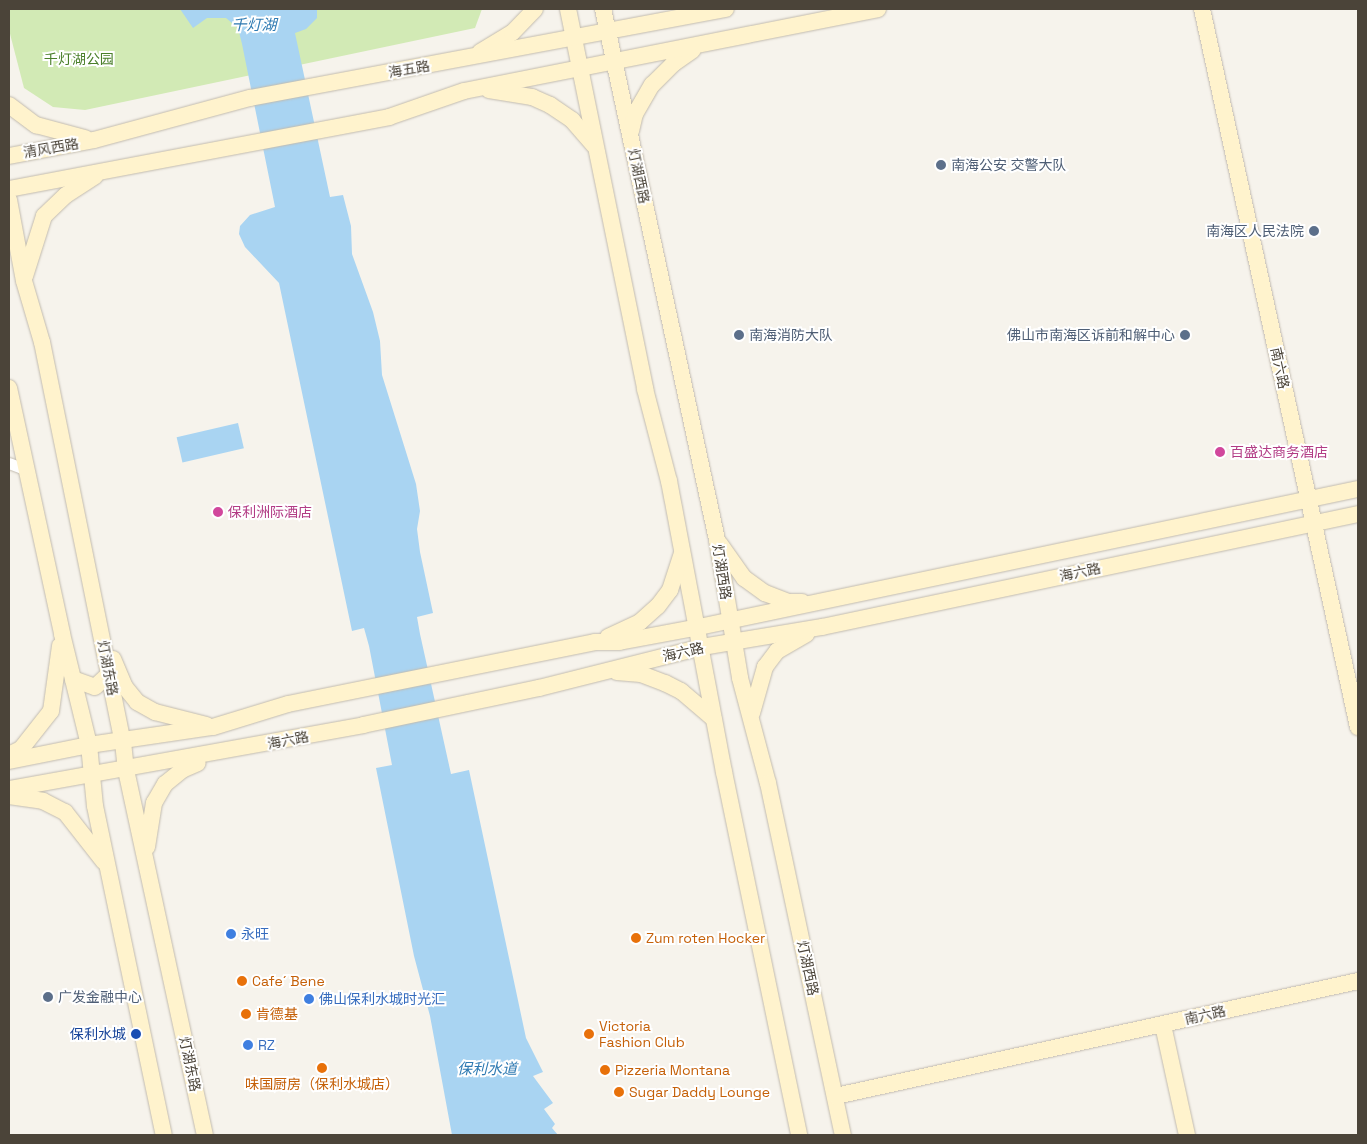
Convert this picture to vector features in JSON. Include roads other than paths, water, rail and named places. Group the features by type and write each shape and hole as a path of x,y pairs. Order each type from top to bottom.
{"main road":[{"path":"471,58 512,33 534,9"},
{"path":"568,9 594,146 645,389 670,481 714,720 799,1135"},
{"name":"灯湖西路","path":"604,9 717,540 740,678 752,713 844,1135"},
{"path":"670,9 694,15"},
{"name":"海五路","path":"94,140 250,98 574,39 726,9"},
{"path":"9,189 389,116 480,88 878,9"},
{"name":"南六路","path":"1202,9 1358,727"},
{"path":"630,135 635,114 652,85 673,64 700,45"},
{"path":"480,88 532,97 550,105 572,120 594,146"},
{"path":"9,105 36,125 94,140"},
{"name":"清风西路","path":"9,156 94,140"},
{"path":"24,280 44,216 66,194 102,171"},
{"name":"灯湖东路","path":"9,200 24,280 42,342 123,742 126,770 205,1135"},
{"path":"9,388 62,634 89,745 90,774 108,868 164,1135"},
{"name":"海六路","path":"9,761 89,745 123,742 213,727 288,704 595,642 619,642 730,621 1358,489"},
{"name":"海六路","path":"9,789 218,754 363,725 539,688 602,670 702,647 822,627 1358,514"},
{"path":"717,540 744,578 765,593 788,602 819,602"},
{"path":"595,642 627,629 658,606 670,590 683,548"},
{"path":"100,626 125,687 137,702 155,712 213,727"},
{"path":"752,713 765,667 773,656 790,641 822,627"},
{"path":"9,755 21,749 51,711 62,634"},
{"path":"602,670 640,674 665,683 681,691 714,720"},
{"path":"73,679 95,687 109,674"},
{"path":"145,859 154,803 165,784 182,770 218,754"},
{"path":"9,796 43,801 64,812 108,868"},
{"name":"南六路","path":"836,1096 1358,981"},
{"path":"1163,1024 1187,1135"}],"street":[{"path":"9,463 26,469"}],"water":[{"name":"保利水道","path":"180,9 317,9 317,18 306,29 295,33 330,197 343,195 351,226 352,254 373,312 380,341 382,375 416,484 420,511 417,529 420,552 433,613 417,617 420,634 451,774 469,770 526,1038 543,1072 533,1076 553,1103 544,1109 555,1124 552,1128 558,1135 452,1135 430,1016 414,956 376,768 392,765 369,646 364,628 352,631 279,283 245,247 239,234 240,226 250,215 275,207 242,44 238,28 226,18 207,18 193,28"},
{"path":"238,423 244,448 182,463 177,437"}],"place":[{"name":"南海公安 交警大队","path":"941,165"},
{"name":"南海区人民法院","path":"1314,231"},
{"name":"南海消防大队","path":"739,335"},
{"name":"佛山市南海区诉前和解中心","path":"1185,335"},
{"name":"百盛达商务酒店","path":"1220,452"},
{"name":"保利洲际酒店","path":"218,512"},
{"name":"永旺","path":"231,934"},
{"name":"Zum roten Hocker","path":"636,938"},
{"name":"Cafe´ Bene","path":"242,981"},
{"name":"广发金融中心","path":"48,997"},
{"name":"佛山保利水城时光汇","path":"309,999"},
{"name":"肯德基","path":"246,1014"},
{"name":"保利水城","path":"136,1034"},
{"name":"Victoria Fashion Club","path":"589,1034"},
{"name":"RZ","path":"248,1045"},
{"name":"味国厨房（保利水城店）","path":"322,1068"},
{"name":"Pizzeria Montana","path":"605,1070"},
{"name":"Sugar Daddy Lounge","path":"619,1092"}],"water label":[{"name":"千灯湖","path":"254,25"}],"park label":[{"name":"千灯湖公园","path":"79,59"}]}
